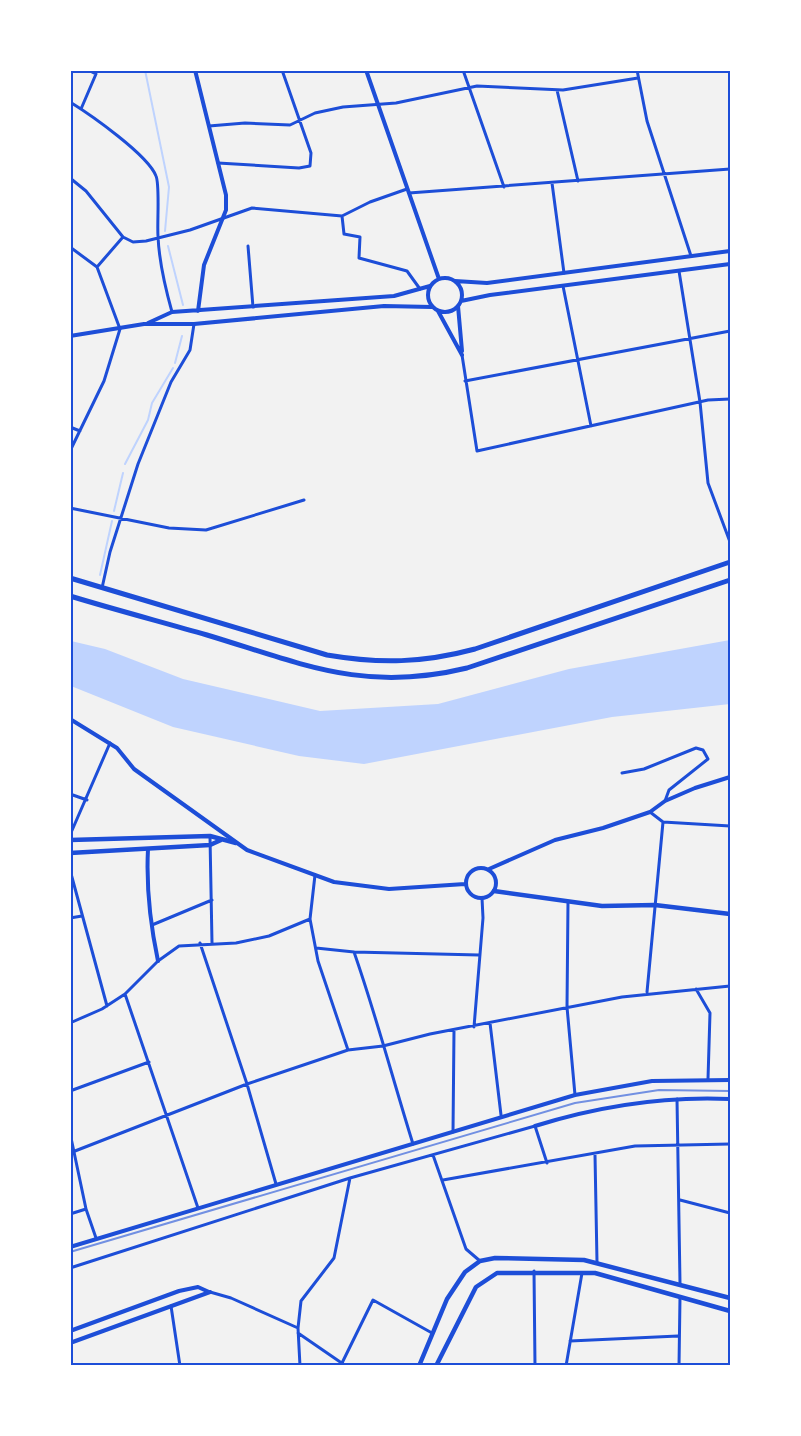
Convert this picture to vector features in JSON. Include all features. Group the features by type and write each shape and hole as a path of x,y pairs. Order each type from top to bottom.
{"highway":[{"path":"70,578 327,655 359,661 408,662 437,660 475,649 730,562"},
{"path":"70,596 323,671 378,678 407,678 433,676 467,668 730,580"}],"main road":[{"path":"70,840 210,836 236,843"},
{"path":"70,853 210,844 221,840"},
{"path":"494,891 602,906 655,905 730,914"},
{"path":"419,1365 447,1299 465,1272 480,1261 495,1258 597,1262 730,1298"},
{"path":"436,1365 476,1287 496,1272 582,1272 730,1311"}],"street":[{"path":"81,109 96,74 88,70"},
{"path":"195,70 226,195 223,217 204,265 198,311"},
{"path":"218,163 299,168 310,166 311,153 282,70"},
{"path":"366,70 439,279"},
{"path":"462,70 504,187"},
{"path":"637,70 648,121 691,256"},
{"path":"209,126 245,123 290,125 315,113 343,106 396,103 469,87 557,90 638,78"},
{"path":"557,90 578,181"},
{"path":"70,102 151,166 158,179 158,236 162,279 172,312"},
{"path":"70,178 86,191 123,237 133,242 190,230 252,208 342,216 370,202 408,191 504,187 730,169"},
{"path":"552,183 564,273"},
{"path":"342,216 344,234 360,237 359,258 407,271 420,289"},
{"path":"97,267 123,237"},
{"path":"248,246 252,307"},
{"path":"70,247 97,267 120,329 105,381 70,451"},
{"path":"70,336 144,324 172,312 394,296 430,286 439,279 487,284 730,251"},
{"path":"461,301 490,295 730,264"},
{"path":"680,271 700,402 708,483 730,542"},
{"path":"144,324 194,324 384,306 432,307 448,312 458,306 461,301 461,290 455,281"},
{"path":"430,286 428,297 432,307"},
{"path":"563,286 591,426"},
{"path":"458,306 465,381 477,451 700,402 730,399"},
{"path":"437,310 462,355"},
{"path":"102,588 121,517 150,430 171,382 190,350 194,324"},
{"path":"465,381 730,331"},
{"path":"70,427 80,431"},
{"path":"70,508 169,528 206,530 304,500"},
{"path":"70,719 117,748 134,769 236,843 255,853 334,882 389,889 465,884"},
{"path":"70,834 87,800 110,743"},
{"path":"622,773 644,769 696,748 703,750 708,759 669,790 665,801"},
{"path":"482,898 469,893 465,884 471,871 480,867 489,869 555,840 603,828 650,812 665,801 730,777"},
{"path":"70,794 87,800"},
{"path":"650,812 663,822 730,826"},
{"path":"647,992 663,822"},
{"path":"210,836 213,900 212,943"},
{"path":"148,849 146,878 150,926 158,961"},
{"path":"482,898 494,891 495,877 489,869"},
{"path":"70,870 107,1006"},
{"path":"315,875 310,920 318,961 348,1050"},
{"path":"474,1027 483,918 482,898"},
{"path":"150,926 213,900"},
{"path":"568,901 567,1007 575,1095"},
{"path":"70,918 82,915"},
{"path":"70,1023 107,1006 125,994 158,961 179,946 200,943 236,943 269,936 310,920"},
{"path":"200,943 247,1084 276,1184"},
{"path":"316,948 354,952 479,955"},
{"path":"354,952 375,1012 413,1144"},
{"path":"75,1150 247,1084 348,1050 383,1046 647,992 730,986"},
{"path":"695,988 710,1013 708,1079"},
{"path":"125,994 198,1208"},
{"path":"490,1023 501,1115"},
{"path":"453,1132 454,1030"},
{"path":"70,1091 149,1062"},
{"path":"70,1247 453,1132 501,1115 575,1095 633,1082 730,1080"},
{"path":"70,1268 350,1178 604,1107 677,1098 730,1099"},
{"path":"677,1098 680,1283"},
{"path":"535,1126 548,1163"},
{"path":"70,1133 86,1209 96,1238"},
{"path":"443,1180 595,1155 635,1146 730,1144"},
{"path":"433,1155 466,1249 480,1261"},
{"path":"595,1155 597,1262"},
{"path":"300,1365 298,1331 301,1301 334,1258 350,1178"},
{"path":"680,1200 730,1213"},
{"path":"70,1214 86,1209"},
{"path":"534,1271 535,1365"},
{"path":"566,1365 582,1272"},
{"path":"70,1331 179,1291 198,1287 231,1298 298,1331 344,1364 373,1300 432,1333"},
{"path":"70,1343 210,1292"},
{"path":"679,1365 680,1297"},
{"path":"171,1306 180,1365"},
{"path":"570,1341 678,1336"}],"water":[{"path":"730,640 730,704 612,717 364,764 299,756 173,727 71,686 71,641 105,649 183,679 320,711 438,704 569,669"}],"waterway":[{"path":"145,70 169,187 165,231"},
{"path":"168,246 183,305"},
{"path":"175,363 182,336"},
{"path":"125,464 148,420 152,403 173,368"},
{"path":"114,511 123,473"},
{"path":"100,575 112,521"}],"railway":[{"path":"70,1252 575,1103 659,1090 730,1091"}]}
